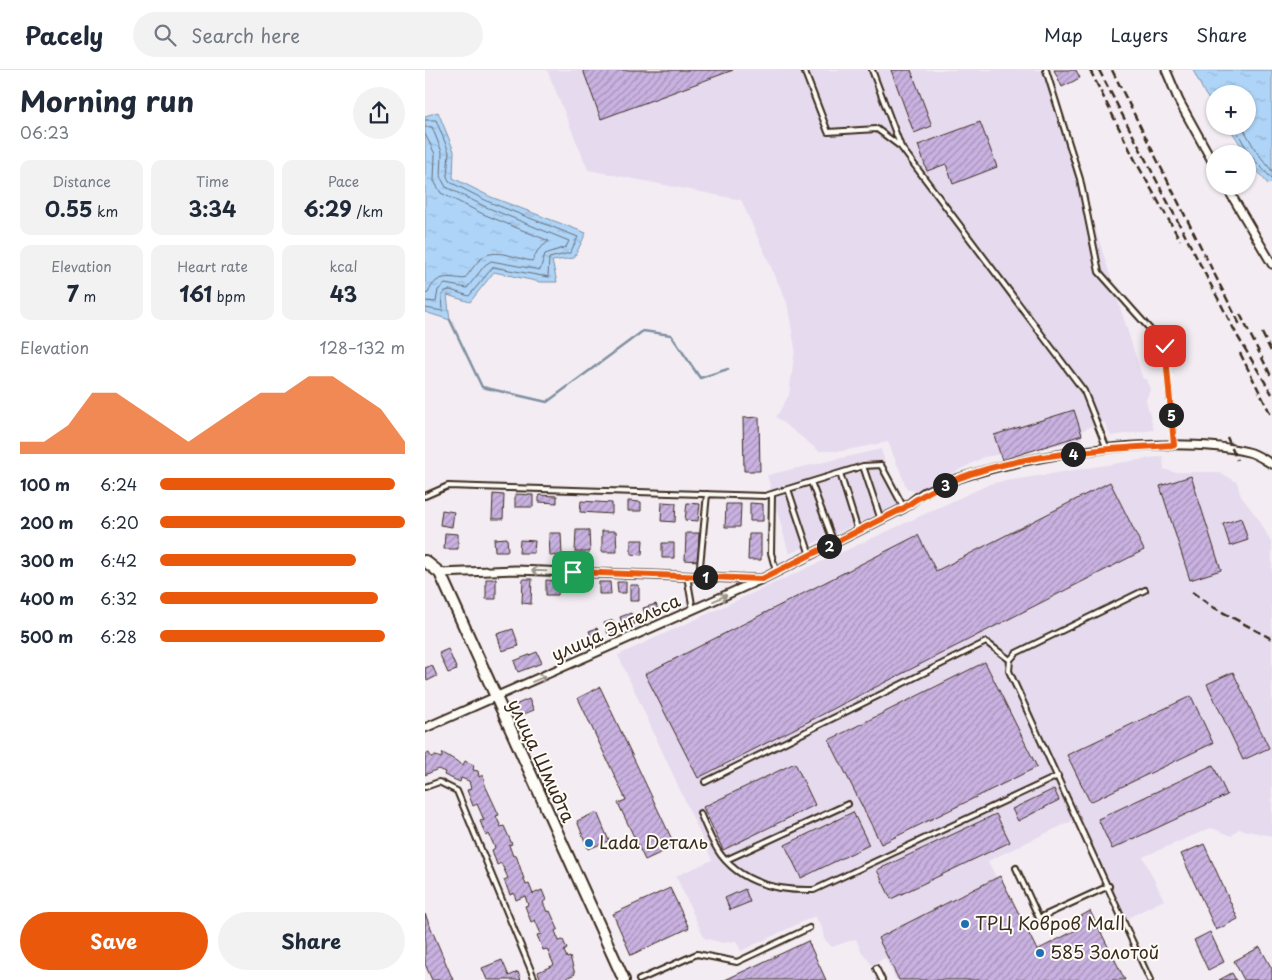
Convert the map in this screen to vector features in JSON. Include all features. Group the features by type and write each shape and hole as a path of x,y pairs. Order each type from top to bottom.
{"main road":[{"path":"425,561 440,572"},
{"name":"улица Шмидта","path":"440,572 494,697 623,980"}],"street":[{"path":"1166,70 1179,101 1206,150"},
{"path":"1231,195 1272,264"},
{"name":"улица Энгельса","path":"425,728 762,579 904,508 924,493 980,472 1025,460 1107,449 1174,445 1243,451 1272,464"},
{"path":"440,572 516,570 762,579"}],"lane":[{"path":"804,70 828,132 877,129 901,147"},
{"path":"872,70 901,147 1084,391 1107,449"},
{"path":"1046,70 1080,179 1099,272 1165,346 1174,445"},
{"path":"425,496 447,486 765,496 863,466 881,465 904,508"},
{"path":"863,466 881,520"},
{"path":"840,473 858,531"},
{"path":"811,482 834,543"},
{"path":"788,489 809,555"},
{"path":"699,576 707,494"},
{"path":"772,494 771,553 776,572"},
{"path":"687,576 693,610"},
{"path":"1145,590 1016,653 1010,660 1009,670 1109,886 1150,980"},
{"path":"705,782 987,642 1010,660"},
{"path":"700,813 721,855 748,880 789,891 814,890 1058,776"},
{"path":"425,787 439,782 457,791 535,980"},
{"path":"726,860 848,804"},
{"path":"1016,868 1039,918 1109,886"},
{"path":"639,980 697,954 737,962 809,928"},
{"path":"876,968 882,980"}],"shaded area":[{"path":"547,70 1045,70 1143,379 1147,379 1150,390 1146,400 1154,430 1111,436 1104,422 1083,430 1081,441 984,457 917,492 907,489 888,442 842,451 819,451 776,417 789,395 795,349 787,303 741,200 588,170"},
{"path":"881,449 898,506 789,554 767,475"},
{"path":"1163,456 1164,469 1173,472 1219,472 1237,482 1241,496 1260,521 1272,544 1272,836 1238,829 1232,836 1211,828 1143,857 1164,900 1122,921 1109,886 1074,820 988,861 1026,936 944,980 896,980 885,958 872,965 861,951 856,939 832,947 824,939 822,928 815,916 741,951 736,941 722,943 704,938 676,876 712,860 618,655 992,483"}],"water":[{"path":"1193,70 1272,70 1272,183 1268,184 1256,169 1256,145 1240,145 1234,135 1256,135 1256,85 1206,85 1206,95"},
{"path":"438,112 454,151 453,178 491,197 586,233 574,258 552,261 557,282 540,282 494,272 470,302 447,295 450,320 425,312 425,116"}],"building":[{"path":"583,70 733,70 601,119"},
{"path":"891,70 911,70 932,126 914,133"},
{"path":"1054,70 1076,70 1080,78 1062,87"},
{"path":"980,122 997,167 953,184 946,164 927,171 918,145"},
{"path":"1074,410 1082,435 1002,460 994,435"},
{"path":"759,417 760,471 744,471 743,418"},
{"path":"1191,476 1221,570 1190,580 1160,486"},
{"path":"1110,482 1144,550 698,778 645,674 918,535 936,571"},
{"path":"493,494 504,495 503,519 492,519"},
{"path":"515,494 533,495 533,507 515,507"},
{"path":"539,495 557,496 557,503 539,502"},
{"path":"581,501 612,503 612,514 580,512"},
{"path":"628,501 641,502 641,511 628,511"},
{"path":"662,502 676,503 675,522 661,521"},
{"path":"687,503 700,504 698,521 685,520"},
{"path":"750,503 763,504 763,521 750,521"},
{"path":"726,504 741,504 740,527 725,527"},
{"path":"442,510 454,512 452,527 440,525"},
{"path":"1241,518 1248,540 1230,546 1223,524"},
{"path":"576,530 589,530 590,552 575,552"},
{"path":"602,531 616,531 617,552 602,552"},
{"path":"445,533 458,534 458,549 444,549"},
{"path":"549,533 561,533 562,555 550,556"},
{"path":"686,533 699,533 698,561 685,560"},
{"path":"749,534 761,534 761,560 748,560"},
{"path":"507,538 508,551 495,551 494,539"},
{"path":"520,540 535,541 534,553 519,553"},
{"path":"631,540 643,540 642,555 631,554"},
{"path":"662,543 674,543 674,558 662,558"},
{"path":"486,579 496,579 496,599 486,599"},
{"path":"523,579 532,579 531,604 522,603"},
{"path":"546,580 559,581 558,595 546,595"},
{"path":"599,582 610,582 611,594 599,594"},
{"path":"617,582 626,582 626,593 618,593"},
{"path":"630,585 639,585 639,601 630,601"},
{"path":"656,604 659,613 646,617 643,608"},
{"path":"631,613 635,624 623,627 620,617"},
{"path":"613,620 617,631 608,634 604,623"},
{"path":"597,628 601,638 593,641 589,631"},
{"path":"513,629 519,646 502,651 497,634"},
{"path":"448,649 457,670 448,673 439,653"},
{"path":"537,652 542,663 518,672 514,661"},
{"path":"985,662 1037,767 881,844 829,740"},
{"path":"432,665 437,676 427,681 425,668"},
{"path":"1233,672 1269,748 1243,760 1207,684"},
{"path":"600,687 675,846 645,860 618,803 626,800 578,698"},
{"path":"1191,696 1213,743 1090,802 1067,755"},
{"path":"529,699 534,710 519,716 515,705"},
{"path":"429,753 431,757 441,758 443,753 463,765 465,761 474,765 473,770 478,771 479,777 483,775 485,785 499,815 496,816 501,827 504,826 512,844 509,845 513,856 516,855 526,885 529,884 533,894 542,890 546,900 543,902 547,912 550,911 558,929 555,931 559,941 563,940 567,949 564,951 567,958 570,957 575,974 566,978 567,980 541,980 538,972 554,965 547,949 543,950 537,935 541,934 535,920 531,922 525,906 528,905 525,896 516,900 514,893 510,895 504,880 508,878 501,863 497,865 492,850 495,848 489,834 486,836 480,821 484,820 477,804 473,806 467,790 471,789 469,781 461,778 460,782 444,775 445,772 438,769 425,775 425,755"},
{"path":"795,763 815,805 723,850 703,807"},
{"path":"1213,765 1227,795 1112,849 1098,819"},
{"path":"1054,789 1059,800 1018,821 1012,809"},
{"path":"597,812 609,841 588,849 577,821"},
{"path":"853,812 869,845 801,878 785,845"},
{"path":"996,814 1010,842 891,899 877,870"},
{"path":"1204,844 1238,919 1216,930 1181,854"},
{"name":"ТРЦ Ковров Mall","path":"1000,876 1037,950 1078,929 1074,920 1090,911 1125,980 899,980 878,938"},
{"path":"670,888 689,928 631,955 613,914"},
{"path":"745,889 750,902 730,910 725,898"},
{"path":"425,914 453,980 432,980 425,964"},
{"path":"1210,932 1224,962 1208,970 1194,940"},
{"path":"808,941 826,980 725,980"},
{"path":"1260,947 1272,969 1272,980 1244,980 1234,961"},
{"path":"502,960 509,976 518,972 521,980 487,980 482,968"},
{"path":"1232,973 1236,980 1219,980"}],"waterway":[{"path":"450,320 482,387 547,402 643,331 671,335 700,378 728,369"}],"railway":[{"path":"1090,70 1136,162 1180,240"},
{"path":"1099,70 1238,337 1272,394"},
{"path":"1112,70 1240,325"},
{"path":"1240,314 1272,378"},
{"path":"1262,333 1272,353"},
{"path":"1240,353 1272,417"},
{"path":"1227,437 1237,460"},
{"path":"1192,592 1211,606 1272,639"}],"place":[{"name":"Lada Dеталь","path":"589,843"},
{"name":"ТРЦ Ковров Mall","path":"965,924"},
{"name":"585 Золотой","path":"1040,953"}],"route":[{"path":"573,572 762,579 904,508 924,493 980,472 1025,460 1107,449 1174,445 1165,346"}]}
